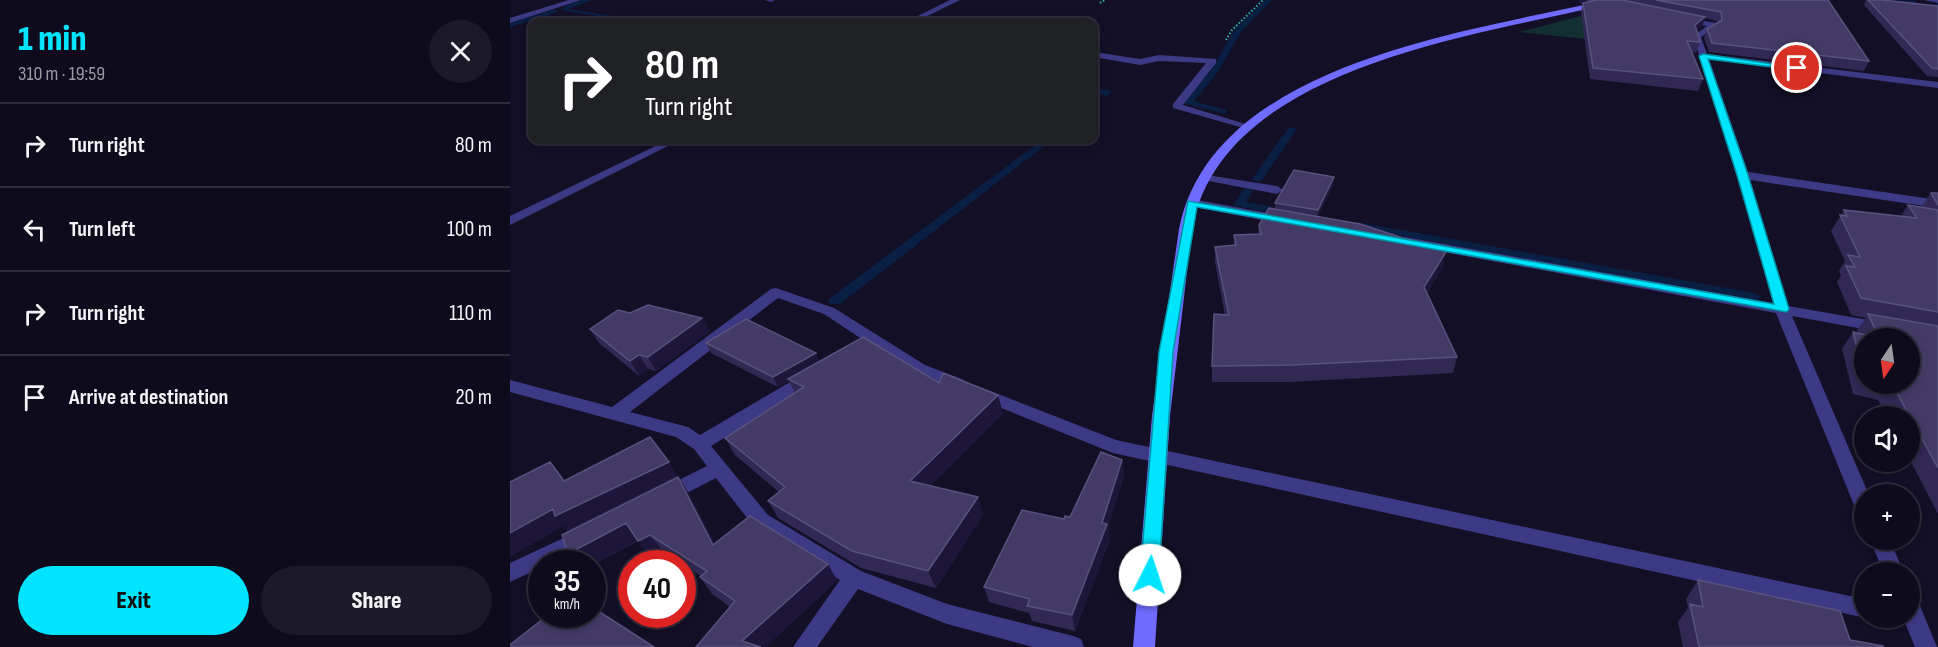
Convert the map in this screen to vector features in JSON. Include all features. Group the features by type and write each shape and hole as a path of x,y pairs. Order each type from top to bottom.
{"street":[{"path":"510,21 578,0"},
{"path":"918,18 956,0"},
{"path":"1928,0 1938,1"},
{"path":"1144,647 1166,352 1192,203 1218,158 1247,126 1279,102 1324,79 1373,59 1607,3"},
{"path":"1669,16 1714,25 1697,36 1703,56 1743,175 1782,309 1855,484"},
{"path":"1098,56 1140,62 1159,58 1213,61"},
{"path":"1703,56 1938,85"},
{"path":"1213,61 1177,105 1247,126"},
{"path":"510,221 667,144"},
{"path":"1743,175 1938,204"},
{"path":"1207,178 1277,190"},
{"path":"1192,203 1298,222"},
{"path":"1393,239 1882,328"},
{"path":"615,414 776,292 829,311 919,369 1113,446 1854,607"},
{"path":"854,352 875,340"},
{"path":"700,444 824,370"},
{"path":"510,386 682,432 700,444 762,521 855,578 947,614 1073,647"},
{"path":"646,505 720,468"},
{"path":"510,573 604,526"},
{"path":"804,647 855,578"},
{"path":"1916,628 1926,647"}],"path":[{"path":"1100,3 1105,0"},
{"path":"1213,61 1232,30 1263,0"}],"green space":[{"path":"1608,9 1692,50 1519,32"}],"building":[{"path":"1596,0 1622,0 1705,17 1695,25 1700,42 1687,41 1703,79 1593,68 1583,3"},
{"path":"1656,0 1828,0 1869,61 1712,43 1707,29 1722,20 1721,12"},
{"path":"1868,0 1938,6 1938,69 1932,68"},
{"path":"1294,170 1334,177 1318,210 1275,203"},
{"path":"1931,193 1938,193 1938,205"},
{"path":"1908,205 1938,210 1938,312 1861,298 1846,266 1855,267 1848,255 1860,257 1840,215 1847,216 1844,210 1917,218"},
{"path":"1269,208 1360,224 1446,252 1424,287 1457,357 1292,365 1212,366 1214,314 1229,315 1215,247 1236,245 1234,235 1261,234 1259,225"},
{"path":"648,305 702,318 648,357 639,355 630,361 590,329 618,310 630,313"},
{"path":"1868,314 1938,326 1938,468 1920,435 1920,406 1904,406 1897,394 1920,394 1920,328 1874,328"},
{"path":"746,319 816,353 773,377 706,343"},
{"path":"863,337 939,383 943,373 998,395 910,481 978,497 928,571 852,551 768,501 785,487 725,438 804,387 788,379"},
{"path":"650,437 669,462 555,516 553,509 510,533 510,482 550,462 564,481"},
{"path":"1101,452 1122,460 1102,523 1107,524 1072,615 1027,606 1030,599 984,587 1022,510 1064,519 1065,516 1070,517"},
{"path":"678,477 713,545 750,516 828,564 742,641 761,647 696,647 735,601 700,577 707,571 696,564 696,550 674,550 650,535 638,541 626,523 575,550 567,550 562,535"},
{"path":"1698,580 1840,611 1850,640 1883,647 1699,647 1690,604 1703,607"},
{"path":"606,616 618,624 618,628 625,628 654,647 510,647 532,628 606,628"}],"waterway":[{"path":"567,7 589,0"},
{"path":"1223,112 1188,102 1213,73 1238,31 1269,0"},
{"path":"1889,1 1914,3"},
{"path":"563,10 619,18"},
{"path":"533,18 556,11"},
{"path":"510,25 528,20"},
{"path":"1098,92 1107,93"},
{"path":"1257,179 1292,129"},
{"path":"835,301 1042,144"},
{"path":"1248,191 1239,204 1284,212"},
{"path":"1356,225 1755,297"}],"route":[{"path":"1150,575 1166,352 1192,203 1782,309 1743,175 1703,56 1797,68"}]}
